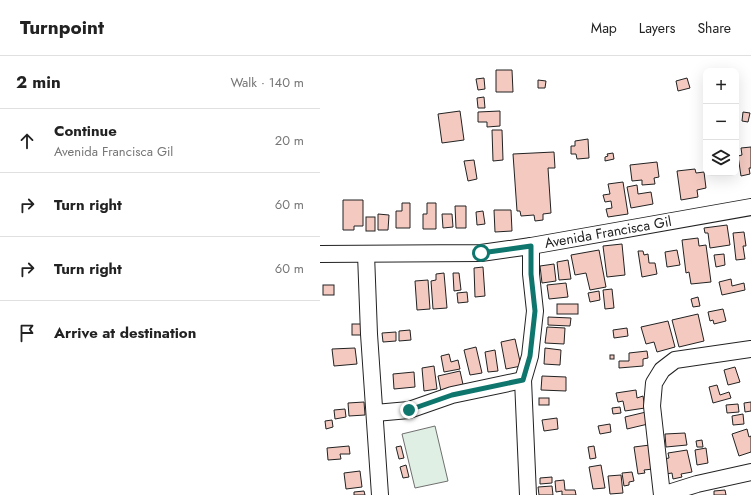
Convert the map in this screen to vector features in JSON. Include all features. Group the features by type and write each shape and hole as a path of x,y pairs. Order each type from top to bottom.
{"street":[{"name":"Avenida Francisca Gil","path":"320,254 481,253 531,246 751,207"},
{"path":"528,495 523,380 530,356 535,311 531,274 531,246"},
{"path":"366,254 369,334 380,495"},
{"path":"751,349 675,360 662,370 654,383 652,406 662,495 696,484 751,472"},
{"path":"375,413 409,410 452,395 523,380"}],"green space":[{"path":"435,426 448,481 415,488 402,434"}],"building":[{"path":"496,70 512,70 513,92 496,92"},
{"path":"484,78 485,89 478,90 476,79"},
{"path":"687,78 690,88 678,91 676,81"},
{"path":"538,80 546,81 545,88 538,88"},
{"path":"484,97 485,108 478,108 477,98"},
{"path":"460,111 464,140 442,143 438,114"},
{"path":"500,111 500,126 487,127 487,122 478,122 478,112"},
{"path":"743,112 750,113 748,122 742,121"},
{"path":"492,130 502,130 503,160 493,161"},
{"path":"588,139 589,158 577,159 576,154 571,154 571,146 575,146 575,141"},
{"path":"751,147 751,168 749,168 750,174 741,176 739,156 742,155 741,148"},
{"path":"554,152 555,168 548,168 551,213 543,214 543,220 535,221 534,215 521,216 520,211 517,211 513,154"},
{"path":"613,153 614,159 605,161 605,157 608,156 607,154"},
{"path":"474,160 477,179 468,181 464,161"},
{"path":"657,162 659,177 654,178 655,184 642,185 642,180 632,181 630,165"},
{"path":"695,169 696,173 703,172 706,188 697,190 698,197 681,200 677,171"},
{"path":"623,182 628,214 608,217 606,209 612,208 611,201 605,202 603,195 610,194 608,184"},
{"path":"637,185 638,194 651,192 653,204 631,208 627,187"},
{"path":"343,200 363,200 363,226 354,226 354,230 343,230"},
{"path":"402,203 410,203 410,228 396,228 396,211 402,211"},
{"path":"427,203 436,203 436,229 423,229 423,214 427,214"},
{"path":"455,206 466,206 466,228 456,228"},
{"path":"494,210 511,210 512,231 495,232"},
{"path":"483,211 485,224 477,225 476,212"},
{"path":"378,214 389,215 388,230 378,230"},
{"path":"442,214 452,214 453,227 443,228"},
{"path":"366,217 375,217 375,231 366,231"},
{"path":"727,225 730,245 710,248 708,233 705,233 704,228"},
{"path":"744,232 746,246 743,246 745,259 736,260 733,233"},
{"path":"698,238 699,246 706,245 711,282 691,284 689,272 686,273 682,240"},
{"path":"622,244 625,275 607,277 603,246"},
{"path":"599,250 606,287 590,290 586,273 575,275 571,255"},
{"path":"677,250 680,265 667,267 665,252"},
{"path":"638,251 643,251 644,255 648,254 649,263 655,263 657,274 642,277"},
{"path":"724,254 725,265 716,267 714,255"},
{"path":"568,260 571,279 559,280 557,262"},
{"path":"554,264 556,281 542,283 540,266"},
{"path":"483,267 485,296 475,297 474,268"},
{"path":"444,273 447,308 433,309 431,281 436,280 436,274"},
{"path":"453,273 459,273 461,290 454,291"},
{"path":"731,279 732,286 744,283 745,290 722,295 719,282"},
{"path":"428,280 430,309 417,310 415,281"},
{"path":"566,283 568,297 549,299 547,285"},
{"path":"323,285 334,285 334,295 323,295"},
{"path":"612,289 614,308 605,309 603,290"},
{"path":"599,291 600,300 590,302 588,293"},
{"path":"467,292 468,302 458,303 457,293"},
{"path":"698,297 700,306 693,307 691,299"},
{"path":"557,304 578,304 578,314 557,314"},
{"path":"723,309 726,321 714,324 713,320 710,321 708,312"},
{"path":"698,314 704,341 679,347 672,320"},
{"path":"548,317 571,318 570,326 548,325"},
{"path":"668,321 675,347 657,352 654,342 646,344 641,327"},
{"path":"352,324 361,324 361,335 352,335"},
{"path":"547,327 565,328 564,344 545,343"},
{"path":"627,328 628,336 614,338 613,330"},
{"path":"410,330 411,340 399,341 399,331"},
{"path":"396,332 396,341 383,342 382,333"},
{"path":"515,339 521,366 506,369 501,342"},
{"path":"476,347 482,373 470,375 464,350"},
{"path":"355,348 357,364 334,366 332,349"},
{"path":"545,348 561,350 560,365 544,364"},
{"path":"495,350 498,371 488,372 485,352"},
{"path":"647,351 648,358 643,359 643,366 619,368 619,361 629,361 629,353"},
{"path":"449,354 451,362 458,360 460,369 444,372 441,356"},
{"path":"610,355 614,355 614,359 610,359"},
{"path":"434,366 437,389 424,391 422,368"},
{"path":"735,367 740,382 728,385 724,370"},
{"path":"460,371 464,389 441,391 438,376"},
{"path":"414,372 415,387 394,389 393,374"},
{"path":"542,376 566,377 566,391 541,390"},
{"path":"717,385 720,395 729,392 731,398 713,403 709,387"},
{"path":"636,390 637,398 643,396 645,408 625,411 623,401 618,402 616,393"},
{"path":"539,398 549,398 549,405 539,405"},
{"path":"364,402 365,415 349,416 348,403"},
{"path":"751,402 751,411 745,412 744,403"},
{"path":"738,404 739,412 727,413 726,405"},
{"path":"620,407 621,413 613,414 612,408"},
{"path":"345,409 346,417 335,419 334,410"},
{"path":"646,412 648,424 627,429 625,417"},
{"path":"743,414 744,424 733,425 732,416"},
{"path":"557,418 558,429 544,431 542,420"},
{"path":"332,420 333,427 326,429 325,421"},
{"path":"610,424 611,432 600,434 598,426"},
{"path":"747,429 749,437 751,436 751,452 739,456 732,434"},
{"path":"685,433 687,445 666,447 665,434"},
{"path":"702,440 703,447 697,447 696,441"},
{"path":"650,445 653,469 644,470 645,473 638,474 634,447"},
{"path":"349,446 350,454 340,454 341,459 328,460 327,448"},
{"path":"401,446 404,458 399,459 396,447"},
{"path":"594,446 596,458 590,459 588,447"},
{"path":"706,448 708,463 697,465 695,450"},
{"path":"687,450 692,472 681,474 682,477 673,479 672,473 666,474 664,459 669,458 668,453"},
{"path":"406,465 409,477 403,478 400,467"},
{"path":"601,465 605,488 593,489 589,467"},
{"path":"360,471 362,487 346,489 344,473"},
{"path":"632,472 634,481 629,482 629,485 624,486 622,473"},
{"path":"621,475 623,493 610,494 608,476"},
{"path":"552,477 552,483 540,484 540,478"},
{"path":"564,480 565,490 575,490 576,495 562,495 562,491 556,492 555,481"},
{"path":"552,486 553,495 539,495 538,487"},
{"path":"725,490 726,495 714,495 714,491"},
{"path":"364,491 365,495 354,495 354,492"}],"route":[{"path":"409,410 452,395 523,380 530,356 535,311 531,274 531,246 481,253"}]}
